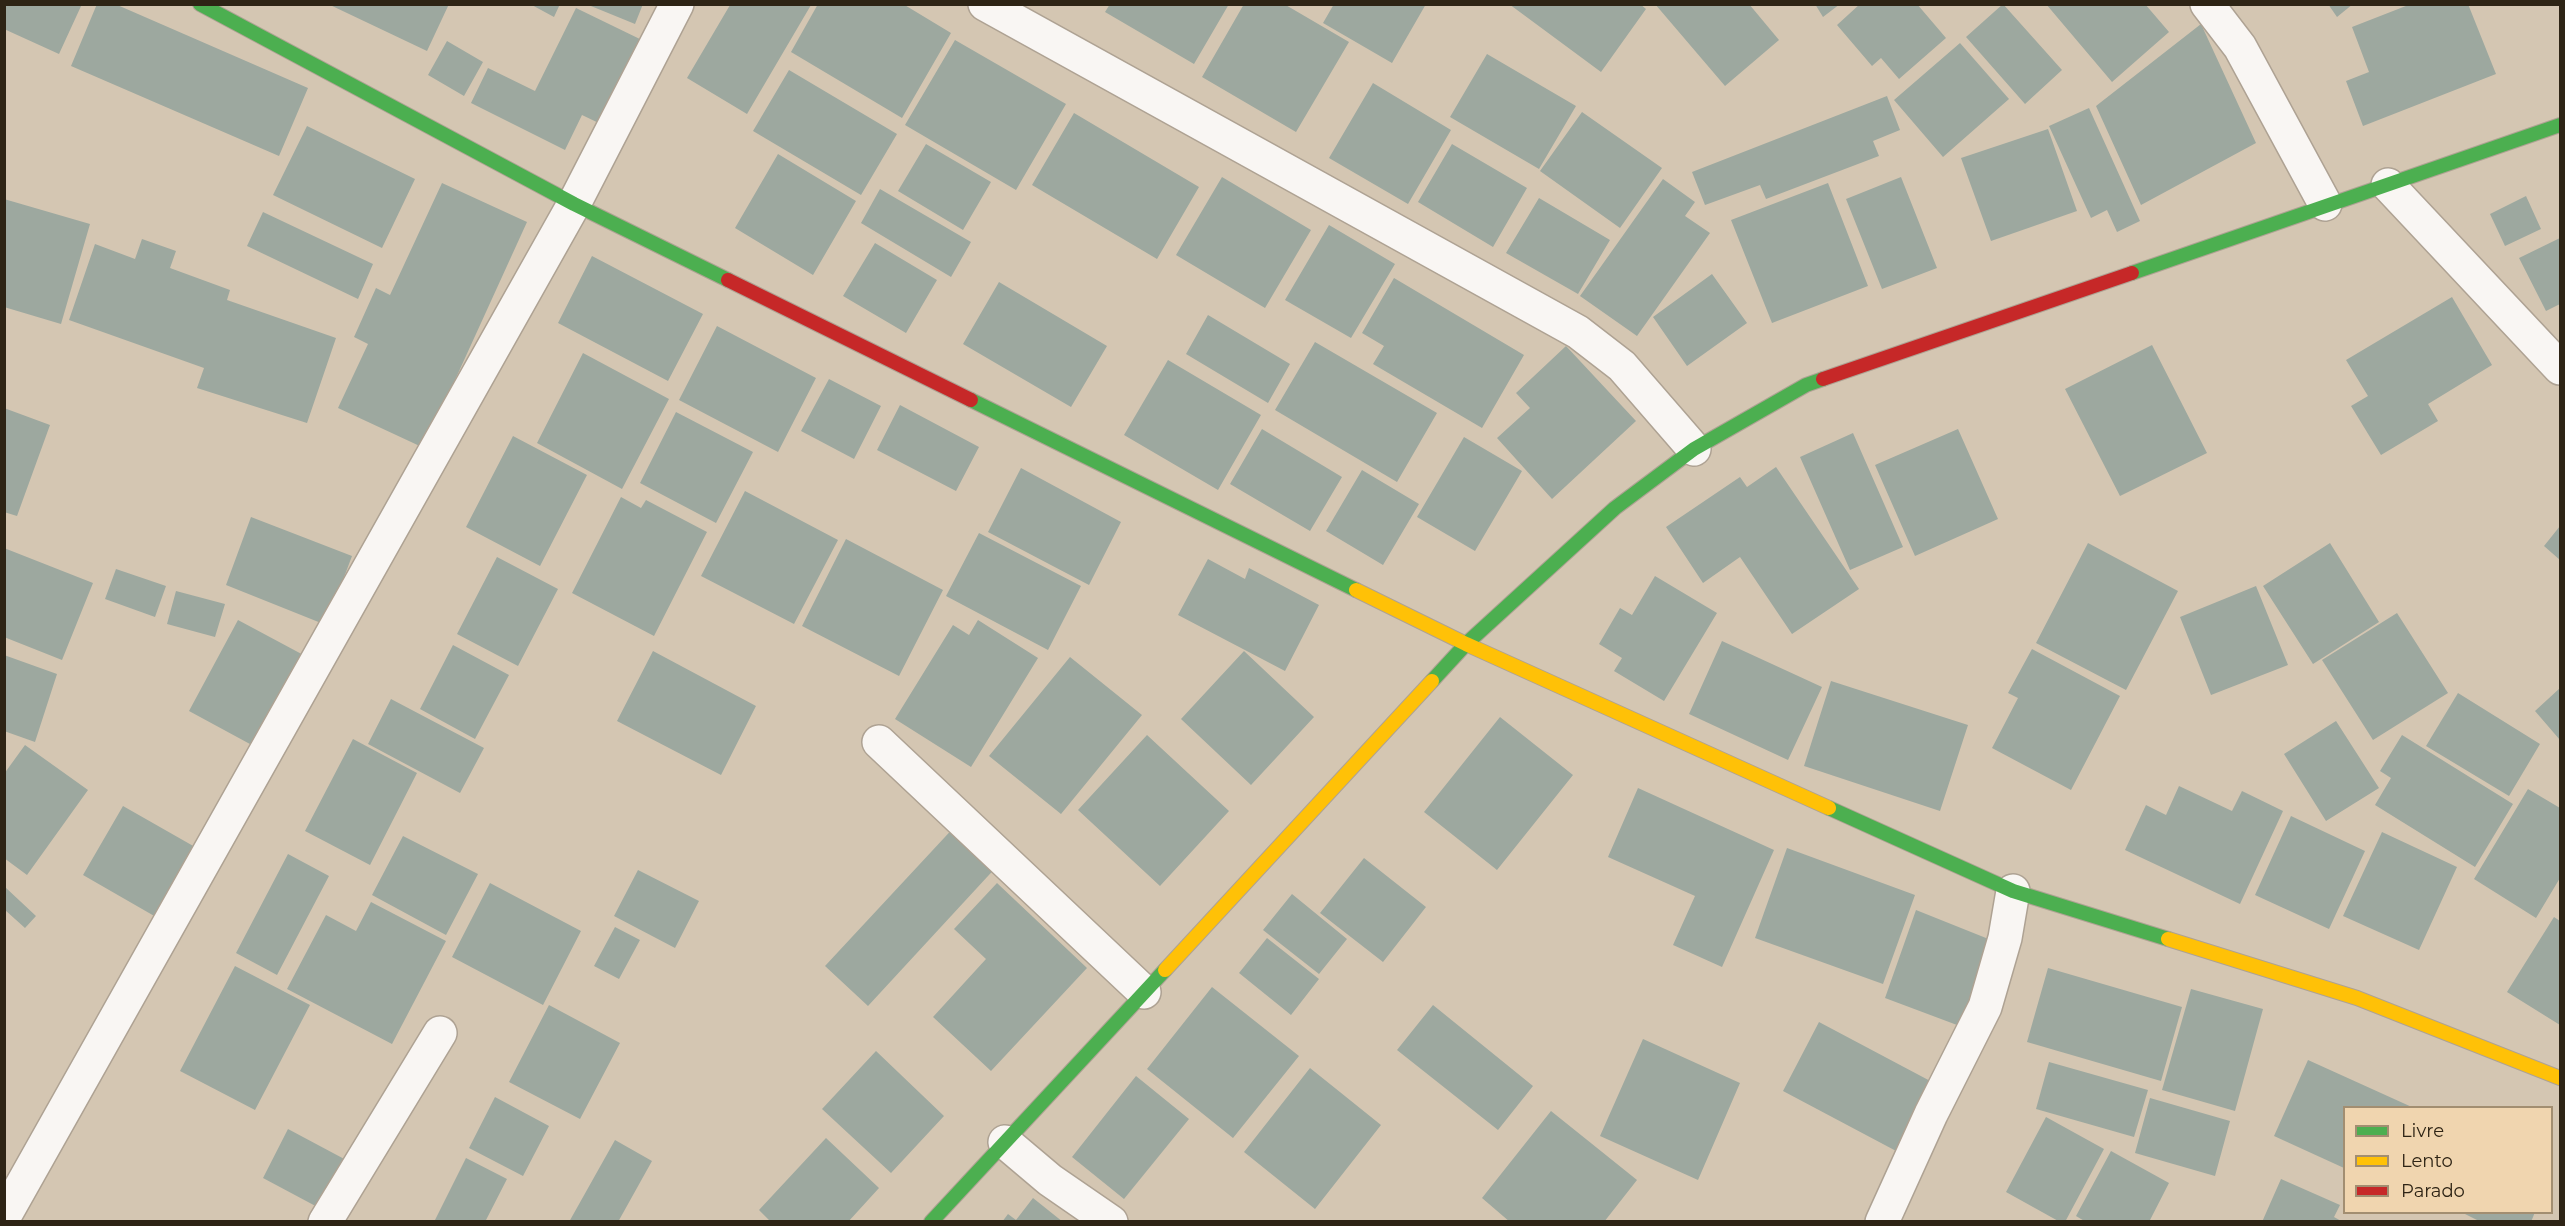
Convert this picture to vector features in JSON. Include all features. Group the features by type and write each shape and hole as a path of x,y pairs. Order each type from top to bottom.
{"street":[{"path":"200,4 574,204 1466,644 2013,891 2357,998 2560,1078"},
{"path":"4,1217 574,204 677,4"},
{"path":"985,4 1578,332 1622,366 1694,449"},
{"path":"2207,4 2240,47 2325,204"},
{"path":"932,1221 1466,644 1615,508 1694,449 1806,385 2325,204 2388,185 2560,125"},
{"path":"2388,185 2560,368"},
{"path":"879,742 1144,992"},
{"path":"1882,1221 1931,1114 1985,1007 2005,938 2013,891"},
{"path":"325,1221 440,1033"},
{"path":"1005,1142 1050,1180 1111,1221"}],"building":[{"path":"4,4 82,4 59,54 4,29"},
{"path":"97,4 115,4 308,88 279,156 71,66"},
{"path":"328,4 449,4 427,51"},
{"path":"530,4 560,4 554,17"},
{"path":"586,4 643,4 635,24"},
{"path":"818,4 903,4 951,33 902,118 791,52"},
{"path":"1110,4 1229,4 1194,64 1105,12"},
{"path":"1244,4 1284,4 1349,42 1296,132 1202,77"},
{"path":"1334,4 1426,4 1392,63 1323,23"},
{"path":"1509,4 1640,4 1646,9 1601,72"},
{"path":"1655,4 1749,4 1779,40 1725,86"},
{"path":"1815,4 1840,4 1823,17"},
{"path":"1860,4 1917,4 1946,38 1899,79 1881,58 1872,66 1837,25"},
{"path":"2003,4 2062,70 2025,104 1966,37"},
{"path":"2046,4 2145,4 2169,32 2112,82"},
{"path":"2328,4 2353,4 2337,17"},
{"path":"2411,4 2468,4 2496,74 2363,126 2346,81 2369,72 2352,27"},
{"path":"730,5 811,5 747,114 687,78"},
{"path":"576,8 646,42 605,126 582,115 565,150 471,103 488,68 535,91"},
{"path":"2201,24 2256,143 2141,205 2096,106"},
{"path":"955,40 1066,104 1016,190 905,125"},
{"path":"447,41 483,62 464,96 428,75"},
{"path":"1960,43 2009,99 1943,157 1894,100"},
{"path":"1487,54 1576,106 1539,169 1450,117"},
{"path":"789,70 897,134 861,195 753,131"},
{"path":"1373,83 1451,130 1408,204 1329,158"},
{"path":"1887,96 1900,130 1873,141 1879,156 1766,199 1760,185 1705,205 1692,172"},
{"path":"2089,108 2140,221 2117,232 2107,210 2091,218 2049,126"},
{"path":"1582,112 1662,168 1620,228 1540,171"},
{"path":"1074,113 1199,187 1157,259 1032,185"},
{"path":"307,126 415,179 382,248 273,195"},
{"path":"2048,129 2077,211 1991,241 1961,158"},
{"path":"926,144 991,182 963,230 898,191"},
{"path":"1452,144 1527,188 1493,247 1418,202"},
{"path":"778,154 856,201 813,275 735,228"},
{"path":"1222,177 1311,230 1265,308 1176,255"},
{"path":"1901,177 1937,268 1882,289 1846,199"},
{"path":"1663,179 1695,202 1685,216 1710,233 1637,336 1580,296"},
{"path":"442,183 527,222 424,448 338,408 368,344 354,337 376,288 390,295"},
{"path":"1828,183 1868,286 1772,323 1731,220"},
{"path":"880,189 971,242 951,277 861,223"},
{"path":"2526,196 2541,229 2505,246 2490,214"},
{"path":"1539,198 1610,240 1578,294 1506,253"},
{"path":"4,199 90,224 61,324 4,307"},
{"path":"263,212 373,264 358,299 247,246"},
{"path":"1329,225 1395,264 1351,338 1285,300"},
{"path":"2560,238 2560,304 2546,311 2519,258"},
{"path":"142,239 176,251 170,268 230,290 227,300 336,338 307,423 197,388 204,368 69,320 95,244 135,259"},
{"path":"875,243 937,280 906,333 843,296"},
{"path":"592,256 703,314 668,381 558,323"},
{"path":"1712,274 1747,323 1687,366 1653,317"},
{"path":"1394,278 1524,355 1482,428 1373,364 1384,346 1362,333"},
{"path":"999,282 1107,346 1071,407 963,344"},
{"path":"2452,297 2492,365 2428,404 2438,421 2381,455 2351,406 2368,396 2346,360"},
{"path":"1208,315 1290,364 1268,403 1186,354"},
{"path":"717,326 816,378 778,452 679,400"},
{"path":"1315,342 1437,413 1397,482 1275,410"},
{"path":"2152,345 2207,453 2120,496 2065,389"},
{"path":"1566,346 1636,421 1552,499 1497,438 1530,408 1516,393"},
{"path":"583,353 669,399 622,489 537,443"},
{"path":"1168,360 1261,415 1218,490 1124,435"},
{"path":"829,379 881,406 854,459 801,431"},
{"path":"900,405 979,447 956,491 877,450"},
{"path":"4,408 50,425 17,516 4,512"},
{"path":"676,412 753,452 716,523 640,483"},
{"path":"1262,429 1342,477 1310,531 1230,484"},
{"path":"1958,429 1998,519 1915,556 1875,465"},
{"path":"1853,433 1903,547 1850,570 1800,457"},
{"path":"513,436 587,475 540,566 466,527"},
{"path":"1464,437 1522,471 1475,551 1417,517"},
{"path":"1776,467 1859,589 1792,634 1740,557 1703,583 1666,527 1740,477 1747,487"},
{"path":"1021,468 1121,522 1089,585 988,532"},
{"path":"1362,470 1419,504 1383,565 1326,531"},
{"path":"745,491 838,540 794,624 701,576"},
{"path":"621,497 641,508 646,500 707,532 654,636 572,593"},
{"path":"251,517 352,556 326,625 226,585"},
{"path":"2560,526 2560,560 2544,546"},
{"path":"979,533 1081,586 1048,650 946,596"},
{"path":"846,539 943,590 899,676 802,626"},
{"path":"2088,543 2178,591 2126,690 2036,643"},
{"path":"2330,543 2379,622 2313,664 2263,586"},
{"path":"4,548 93,583 62,660 4,637"},
{"path":"497,557 558,589 518,666 457,634"},
{"path":"1208,559 1245,579 1249,568 1319,605 1285,671 1178,615"},
{"path":"116,569 166,586 155,617 105,599"},
{"path":"1655,576 1717,613 1664,701 1614,671 1622,658 1599,644 1620,608 1632,615"},
{"path":"2256,586 2288,665 2211,695 2180,617"},
{"path":"176,591 225,604 215,637 167,624"},
{"path":"2397,613 2448,693 2373,740 2322,660"},
{"path":"238,620 309,658 261,750 189,711"},
{"path":"978,620 1038,658 971,767 895,719 953,625 969,635"},
{"path":"1722,641 1822,687 1788,760 1689,714"},
{"path":"453,645 509,675 475,739 420,709"},
{"path":"2032,649 2120,696 2071,790 1992,748 2018,698 2008,693"},
{"path":"653,651 756,706 721,775 617,721"},
{"path":"1244,651 1314,717 1251,785 1181,719"},
{"path":"4,655 57,674 35,742 4,731"},
{"path":"1070,657 1142,715 1061,814 989,756"},
{"path":"1831,681 1968,725 1940,811 1804,766"},
{"path":"2560,688 2560,740 2535,711"},
{"path":"2458,693 2540,744 2509,796 2426,746"},
{"path":"391,699 484,748 460,793 368,744"},
{"path":"1500,717 1573,775 1497,870 1424,812"},
{"path":"2336,721 2379,788 2326,821 2284,754"},
{"path":"1147,735 1229,811 1160,886 1078,810"},
{"path":"2402,735 2513,804 2475,867 2375,805 2391,778 2380,771"},
{"path":"353,739 417,773 370,865 305,831"},
{"path":"25,745 88,790 27,875 4,858 4,774"},
{"path":"2179,786 2232,811 2242,791 2283,811 2240,904 2125,850 2146,805 2166,815"},
{"path":"1638,788 1774,850 1722,967 1673,945 1695,896 1608,857"},
{"path":"2528,789 2560,808 2560,878 2536,918 2474,879"},
{"path":"123,806 195,847 156,917 83,875"},
{"path":"2291,816 2365,851 2329,929 2255,895"},
{"path":"958,823 1000,863 868,1006 825,966"},
{"path":"2382,832 2457,867 2419,950 2343,916"},
{"path":"403,836 478,874 446,935 372,895"},
{"path":"1787,848 1915,895 1883,984 1755,938"},
{"path":"288,854 329,876 277,975 236,953"},
{"path":"1364,858 1426,907 1383,962 1320,913"},
{"path":"638,870 699,901 675,948 614,916"},
{"path":"490,883 581,931 543,1005 452,957"},
{"path":"997,883 1087,968 991,1071 933,1017 986,959 954,929"},
{"path":"5,887 36,916 25,928 5,910"},
{"path":"1292,894 1347,939 1319,974 1263,930"},
{"path":"371,902 446,941 392,1044 287,989 326,915 356,931"},
{"path":"1916,910 1996,942 1965,1028 1885,998"},
{"path":"2554,917 2560,921 2560,1025 2507,992"},
{"path":"615,927 640,940 619,979 594,966"},
{"path":"1267,938 1319,979 1291,1015 1239,973"},
{"path":"235,966 310,1005 255,1110 180,1071"},
{"path":"2048,968 2182,1007 2161,1081 2027,1042"},
{"path":"1212,987 1299,1056 1233,1138 1147,1069"},
{"path":"2191,989 2263,1009 2235,1111 2162,1090"},
{"path":"549,1005 620,1043 580,1119 509,1082"},
{"path":"1433,1005 1533,1086 1498,1130 1397,1050"},
{"path":"1819,1022 1934,1083 1898,1152 1783,1091"},
{"path":"1643,1039 1740,1083 1698,1180 1600,1136"},
{"path":"876,1051 944,1116 891,1173 822,1109"},
{"path":"2308,1060 2410,1106 2343,1106 2343,1168 2274,1136"},
{"path":"2049,1062 2148,1090 2134,1137 2036,1109"},
{"path":"1310,1068 1381,1125 1315,1209 1244,1152"},
{"path":"1136,1076 1189,1119 1124,1199 1072,1157"},
{"path":"495,1097 549,1126 523,1176 469,1148"},
{"path":"2150,1098 2230,1121 2215,1176 2135,1153"},
{"path":"1551,1111 1637,1180 1604,1222 1510,1222 1482,1198"},
{"path":"2046,1117 2104,1149 2065,1222 2060,1222 2006,1192"},
{"path":"288,1129 348,1161 323,1210 263,1178"},
{"path":"826,1138 879,1188 848,1222 771,1222 759,1210"},
{"path":"615,1140 652,1161 618,1222 569,1222"},
{"path":"2111,1151 2169,1183 2149,1222 2086,1222 2076,1216"},
{"path":"466,1158 507,1179 485,1222 434,1222"},
{"path":"2281,1179 2340,1205 2334,1217 2343,1222 2262,1222"},
{"path":"1033,1198 1063,1222 1002,1222 1008,1214 1016,1220"},
{"path":"2465,1214 2534,1214 2531,1222 2481,1222"}],"traffic: fast":[{"path":"200,4 574,204 728,280"},
{"path":"2132,273 2560,125"},
{"path":"1432,681 1466,644 1615,508 1694,449 1806,385 1823,379"},
{"path":"971,400 1356,590"},
{"path":"1829,808 2013,891 2168,939"},
{"path":"931,1222 1165,970"}],"traffic: slow":[{"path":"1356,590 1466,644 1829,808"},
{"path":"1165,970 1432,681"},
{"path":"2168,939 2357,998 2560,1078"}],"traffic: jam":[{"path":"1823,379 2132,273"},
{"path":"728,280 971,400"}]}
